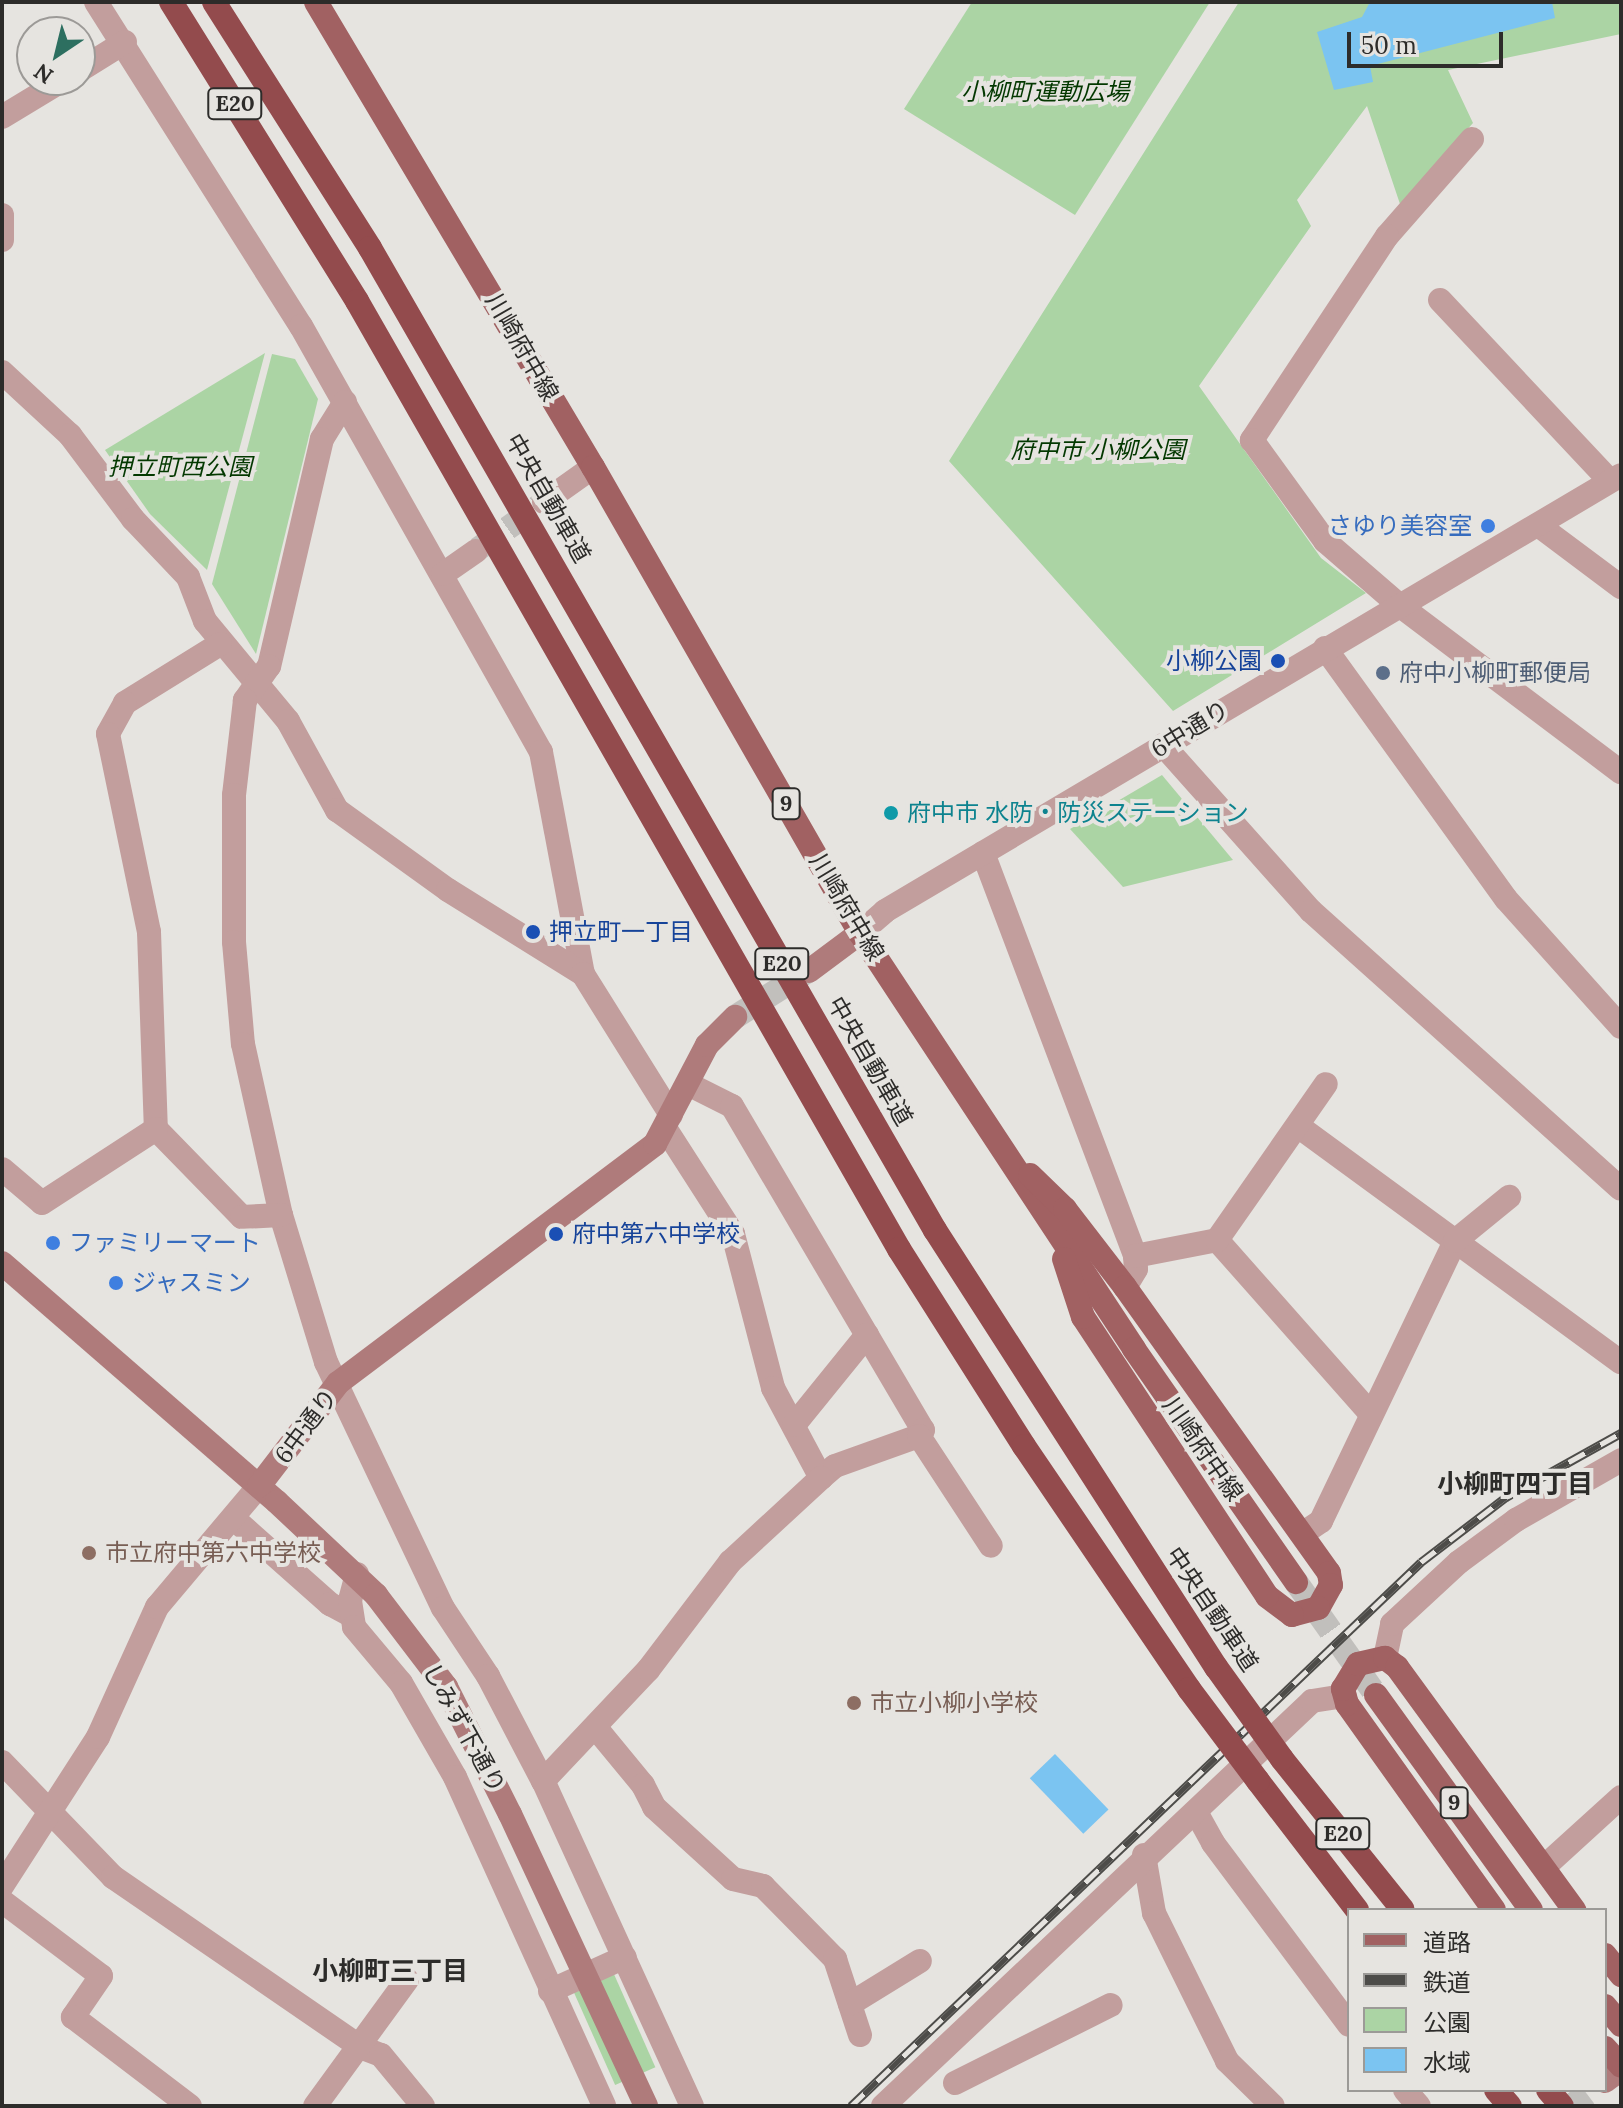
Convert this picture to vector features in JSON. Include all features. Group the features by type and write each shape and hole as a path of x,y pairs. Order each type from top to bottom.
{"highway":[{"name":"E20","path":"171,2 357,301 899,1249 1024,1446 1189,1689 1355,1908"},
{"name":"中央自動車道","path":"214,2 370,248 935,1230 1216,1667 1282,1759 1401,1908"}],"main road":[{"name":"川崎府中線","path":"316,2 593,467 860,933 1055,1232 1296,1582"},
{"path":"999,1146 1065,1209 1125,1287 1329,1573 1331,1585 1318,1608 1292,1615 1267,1596 1083,1317 1055,1232"},
{"path":"1493,1908 1345,1696 1347,1675 1358,1664 1385,1658 1573,1908"},
{"name":"9","path":"1376,1695 1530,1908"},
{"path":"1607,2008 1621,2025"},
{"path":"1607,2050 1621,2067"}],"street":[{"path":"96,2 125,42 345,402 541,752 583,974 733,1234 773,1388 821,1478"},
{"path":"96,60 125,42"},
{"path":"2,117 37,96"},
{"path":"1472,139 1387,236 1252,440 1325,541 1399,605 1621,772"},
{"path":"2,215 2,240"},
{"path":"1440,300 1615,478"},
{"path":"2,372 70,435 133,519 188,577 220,644 288,721 337,810 448,890 583,974"},
{"path":"345,402 322,439 269,666 245,700 234,795 234,942 243,1044 281,1215 326,1362 438,1597 488,1676 543,1781 692,2106"},
{"path":"544,502 593,467"},
{"name":"6中通り","path":"809,971 885,911 1615,478"},
{"path":"1538,525 1621,587"},
{"path":"443,574 476,551"},
{"path":"220,644 125,703 108,734 149,932 156,1129 242,1217 281,1215"},
{"path":"1325,648 1506,899 1621,1027"},
{"path":"1163,745 1311,911 1621,1189"},
{"path":"983,853 1135,1256 1136,1269 1125,1287"},
{"name":"6中通り","path":"2,1886 98,1737 157,1607 259,1486 338,1383 560,1219 655,1144 707,1045 735,1017"},
{"path":"543,1781 596,1728 730,1562 835,1466 919,1436 923,1430 732,1106 688,1084"},
{"path":"1135,1256 1217,1240 1326,1084"},
{"path":"1298,1126 1621,1362"},
{"path":"2,1169 42,1203 156,1129"},
{"path":"1302,1534 1321,1521 1370,1413 1455,1241 1509,1197"},
{"path":"1217,1240 1370,1413"},
{"name":"しみず下通り","path":"2,1263 357,1574 446,1687 510,1814 646,2106"},
{"path":"794,1425 867,1335"},
{"path":"919,1436 991,1546"},
{"path":"1385,1658 1392,1624 1459,1562 1516,1520 1621,1460"},
{"path":"233,1518 330,1604 349,1614 401,1683 448,1764 604,2106"},
{"path":"349,1614 357,1574"},
{"path":"883,2106 1144,1855 1196,1812 1312,1701 1345,1696"},
{"path":"596,1728 643,1785 654,1807 733,1879 763,1886 835,1959 860,2035"},
{"path":"2,1762 52,1809 113,1877 360,2047 381,2055 423,2106"},
{"path":"1544,1867 1621,1797"},
{"path":"1196,1812 1213,1843 1347,2022"},
{"path":"1144,1855 1154,1913 1227,2061 1273,2106"},
{"path":"2,1901 101,1976 73,2017 190,2106"},
{"path":"550,1991 625,1957"},
{"path":"850,2004 920,1961"},
{"path":"315,2106 407,1980"},
{"path":"955,2083 1111,2005"}],"green space":[{"name":"小柳町運動広場","path":"972,2 1210,2 1075,215 904,109"},
{"name":"府中市 小柳公園","path":"1239,2 1621,2 1621,34 1448,70 1473,123 1400,204 1367,106 1297,200 1311,226 1199,386 1321,558 1366,593 1173,711 949,461"},
{"name":"押立町西公園","path":"265,353 207,570 150,514 105,450"},
{"path":"272,354 295,359 318,399 256,654 212,584"},
{"path":"1162,775 1233,860 1123,887 1070,829"},
{"path":"609,1963 655,2067 615,2085 569,1981"}],"water":[{"path":"1370,2 1552,2 1555,18 1370,66 1373,82 1334,90 1317,32 1362,17"},
{"path":"1055,1754 1108,1809 1083,1834 1030,1778"}],"tunnel":[{"path":"478,549 539,506"},
{"path":"735,1017 808,971"},
{"path":"1296,1582 1376,1695"},
{"path":"1571,2106 1587,2094"}],"railway":[{"path":"851,2106 1421,1562 1506,1497 1621,1433"}],"place":[{"name":"さゆり美容室","path":"1488,526"},
{"name":"小柳公園","path":"1278,661"},
{"name":"府中小柳町郵便局","path":"1383,673"},
{"name":"府中市 水防・防災ステーション","path":"891,813"},
{"name":"押立町一丁目","path":"533,932"},
{"name":"府中第六中学校","path":"556,1234"},
{"name":"ファミリーマート","path":"53,1243"},
{"name":"ジャスミン","path":"116,1283"},
{"name":"市立府中第六中学校","path":"89,1553"},
{"name":"市立小柳小学校","path":"854,1703"}],"district":[{"name":"小柳町四丁目","path":"1515,1484"},
{"name":"小柳町三丁目","path":"390,1971"}]}
